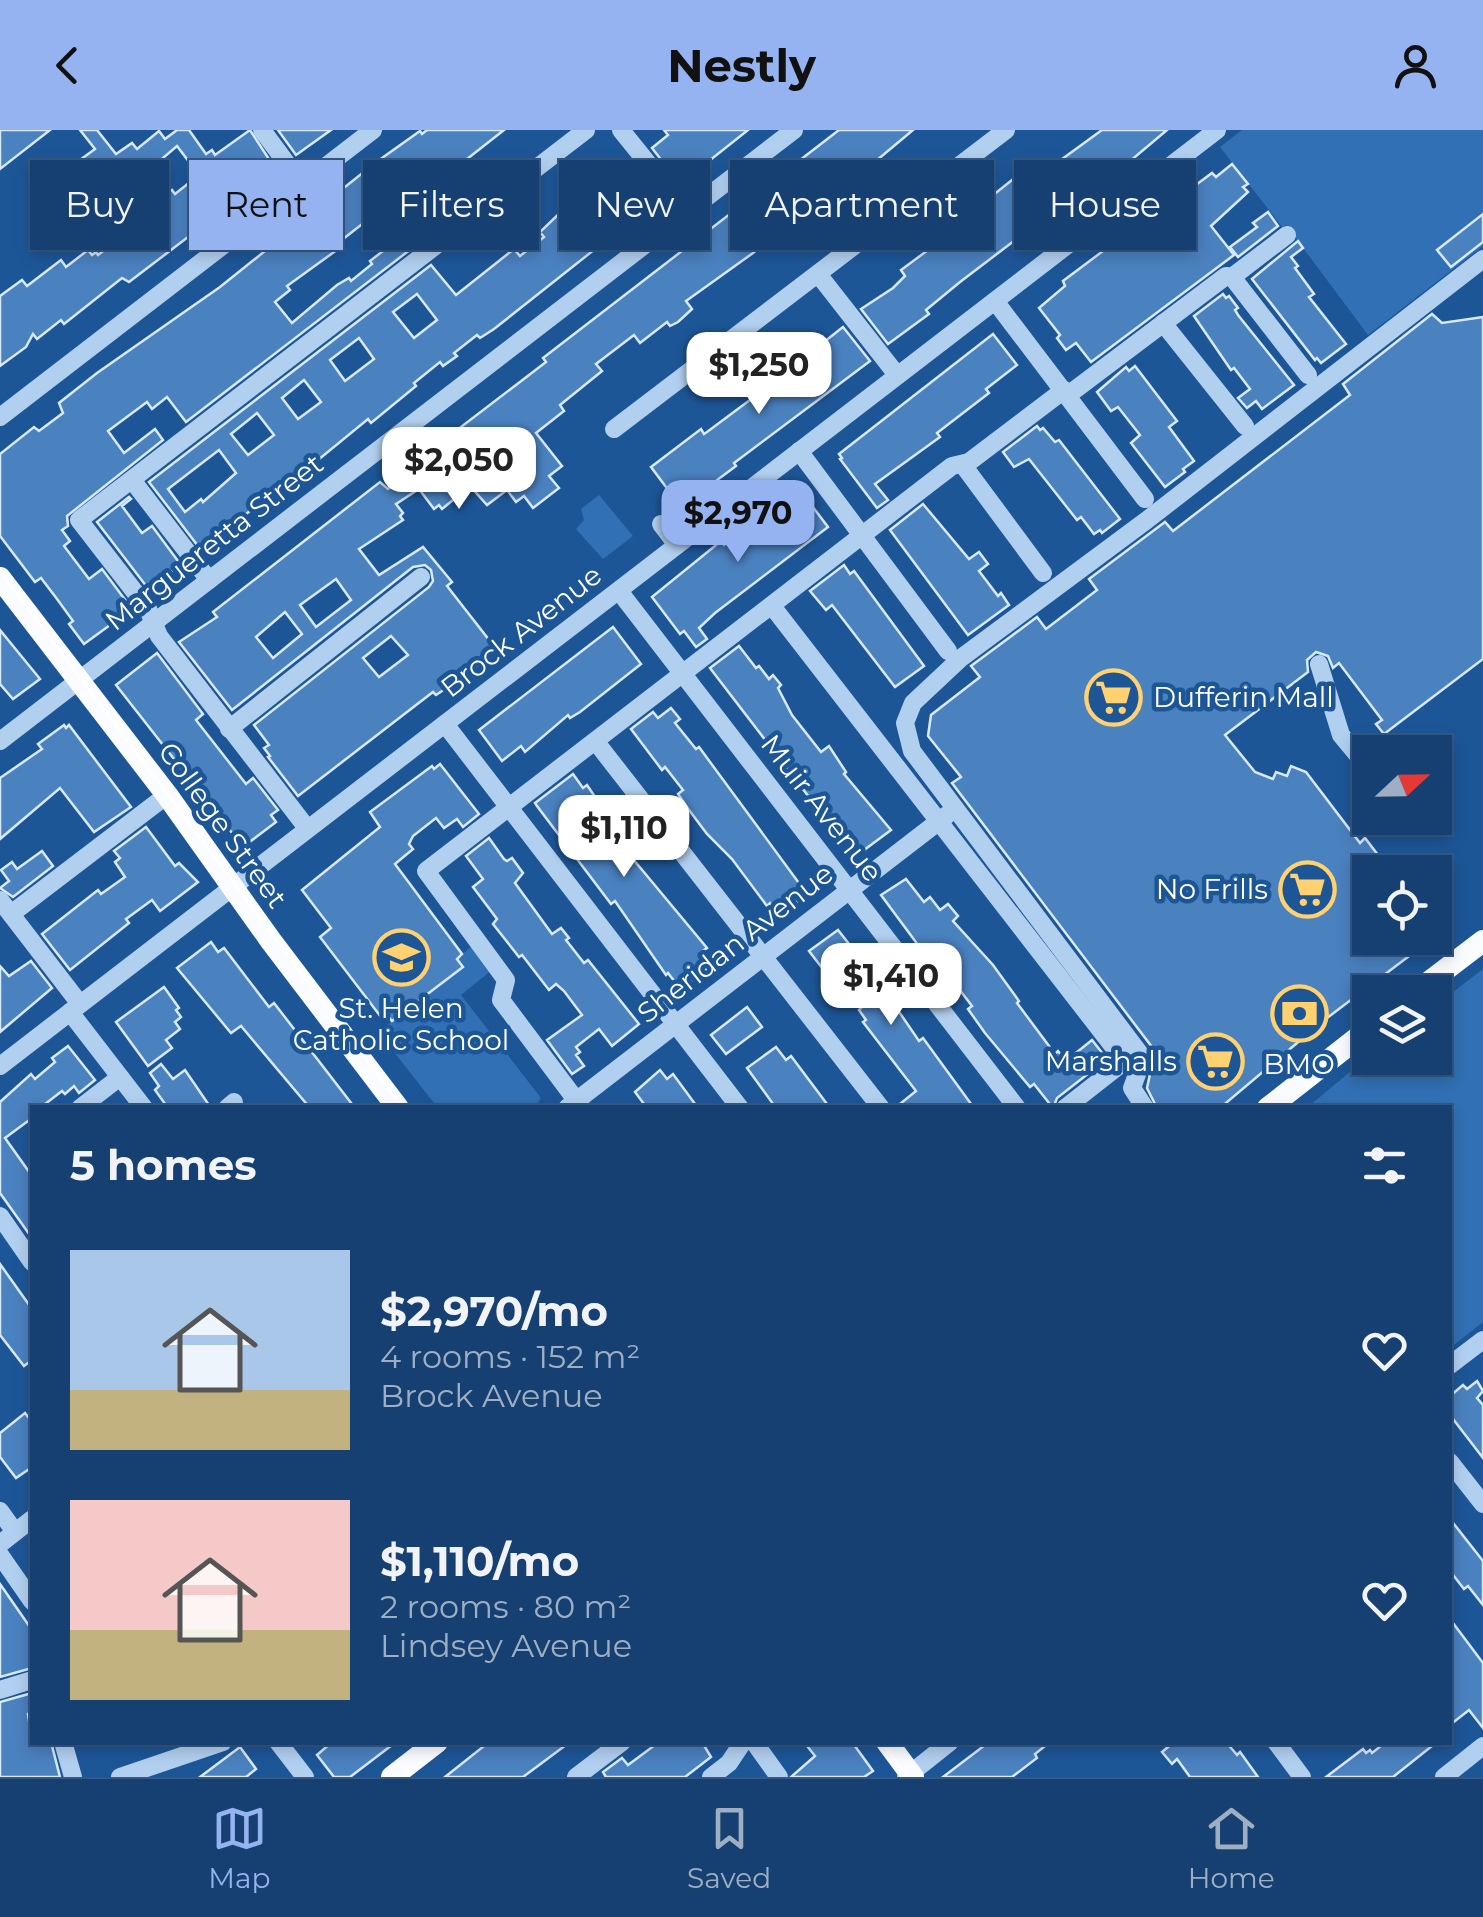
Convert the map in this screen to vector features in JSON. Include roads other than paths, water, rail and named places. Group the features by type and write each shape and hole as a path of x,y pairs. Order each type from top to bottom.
{"main road":[{"name":"College Street","path":"0,578 167,796 387,1104"},
{"path":"1438,975 1483,941"},
{"path":"1272,1105 1352,1042"},
{"path":"402,1774 435,1745"},
{"path":"888,1745 910,1776"}],"street":[{"path":"262,130 284,160"},
{"path":"333,160 372,130"},
{"path":"307,828 159,636 148,608 79,520 586,130"},
{"path":"621,130 645,160"},
{"name":"Margueretta Street","path":"710,194 794,130"},
{"path":"614,429 1006,130"},
{"name":"Brock Avenue","path":"0,1066 1217,130"},
{"path":"1232,277 1287,235"},
{"path":"0,417 216,250"},
{"name":"Margueretta Street","path":"0,741 638,250"},
{"path":"1142,1105 1132,1088 1143,1058 918,759 905,723 913,704 961,658 1483,258"},
{"path":"818,274 897,375"},
{"path":"575,1105 501,1000 506,980 426,871 952,466 963,465 1226,276 1232,277 1308,375"},
{"path":"995,301 1145,499"},
{"path":"1163,323 1245,426"},
{"path":"799,451 948,652"},
{"path":"963,465 1043,573"},
{"path":"132,480 209,580"},
{"path":"661,524 677,545"},
{"path":"229,730 421,577"},
{"name":"Muir Avenue","path":"619,591 1015,1105"},
{"path":"772,606 1119,1054 1116,1068 1070,1105"},
{"path":"1319,664 1341,735 1352,748"},
{"path":"446,724 738,1105"},
{"path":"596,742 879,1105"},
{"path":"900,773 918,759"},
{"path":"142,1105 5,907 167,796"},
{"name":"Sheridan Avenue","path":"575,1105 955,808"},
{"path":"84,1105 120,1077"},
{"path":"0,1216 30,1259"},
{"path":"1452,1363 1483,1340"},
{"path":"1452,1465 1483,1504"},
{"path":"0,1511 16,1532"},
{"path":"0,1544 30,1521"},
{"path":"0,1556 30,1598"},
{"path":"0,1690 30,1681"},
{"path":"64,1745 74,1777"},
{"path":"120,1777 214,1745"},
{"path":"280,1745 305,1777"},
{"path":"576,1777 618,1745"},
{"path":"711,1777 729,1763 741,1745"},
{"path":"756,1745 779,1777"},
{"path":"910,1776 946,1745"},
{"path":"1278,1745 1302,1777"},
{"path":"1444,1777 1483,1746"}],"tram line":[{"path":"0,572 401,1105"},
{"path":"884,1745 908,1777"}],"place":[{"name":"Dufferin Mall","path":"1114,697"},
{"name":"No Frills","path":"1307,889"},
{"name":"St. Helen Catholic School","path":"401,957"},
{"name":"BMO","path":"1299,1013"},
{"name":"Marshalls","path":"1216,1061"}]}
